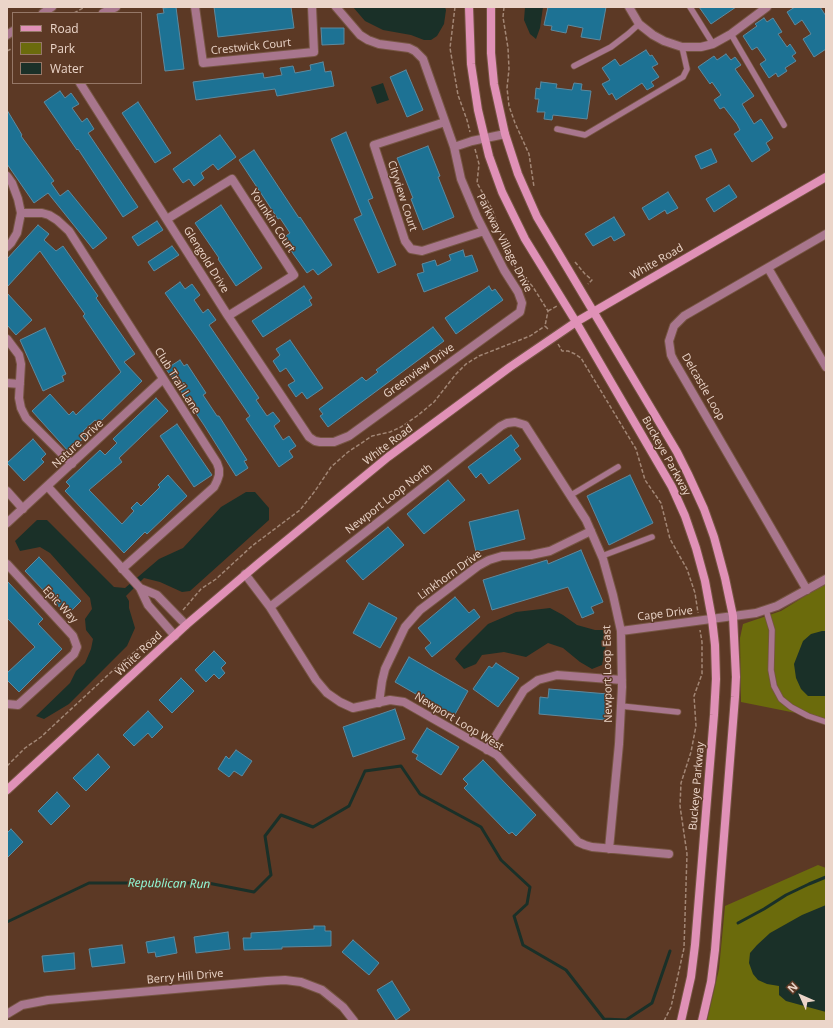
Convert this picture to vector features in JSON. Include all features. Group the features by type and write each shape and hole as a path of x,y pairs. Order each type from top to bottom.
{"street":[{"path":"105,12 116,7"},
{"name":"Crestwick Court","path":"195,7 203,63 314,52 312,7"},
{"name":"Parkway Village Drive","path":"336,7 360,35 379,44 409,48 419,54 426,64 454,147 461,179 484,231 504,270 518,292 522,303"},
{"name":"Buckeye Parkway","path":"469,7 471,64 478,110 484,138 499,184 525,239 658,461 680,504 696,548 705,581 715,645 716,679 695,945 691,977 681,1021"},
{"name":"Buckeye Parkway","path":"491,7 491,53 494,84 505,134 518,174 537,217 677,452 697,491 714,537 733,616 736,677 735,697 715,950 702,1021"},
{"path":"629,7 639,24 653,35 682,47 701,47 713,44 731,34 767,7"},
{"name":"Glengold Drive","path":"81,84 228,316 309,437 320,442"},
{"name":"Cityview Court","path":"445,122 374,145 405,241 411,249 422,251 484,231"},
{"path":"454,147 484,138 505,134"},
{"path":"7,176 18,199 21,213 17,233 7,247"},
{"name":"White Road","path":"7,790 186,625 336,498 388,458 510,367 576,322 826,176"},
{"name":"Younkin Court","path":"167,219 232,179 294,275 228,316"},
{"name":"Club Trail Lane","path":"21,213 42,213 57,220 69,231 217,463 219,475 218,481 214,487 122,569"},
{"name":"Delcastle Loop","path":"807,590 674,361 670,348 670,341 674,326 684,316 826,234"},
{"path":"768,268 826,367"},
{"name":"Greenview Drive","path":"320,442 334,442 349,436 520,312 522,303"},
{"path":"7,339 19,355 21,364 19,398 21,408 26,418 72,464"},
{"name":"Nature Drive","path":"7,523 48,487 163,379"},
{"path":"7,383 20,384"},
{"name":"Newport Loop North","path":"270,606 501,426 507,423 515,422 526,424"},
{"name":"Newport Loop East","path":"526,424 571,495 591,531 602,556 613,596 620,631 622,680 621,706 609,849"},
{"path":"48,487 140,588 148,605 175,636"},
{"path":"7,491 23,509"},
{"name":"Linkhorn Drive","path":"380,703 382,681 385,669 405,627 420,610 478,566 489,560 502,556 531,555 550,551 591,531"},
{"name":"Epic Way","path":"7,564 73,636 77,647 74,654 18,705 7,704"},
{"name":"Newport Loop West","path":"245,574 270,606 316,680 327,693 340,702 353,708 390,700 404,702 497,755 578,842 592,848 669,854"},
{"name":"Cape Drive","path":"620,631 699,621 766,610 777,606 826,579"},
{"path":"140,588 157,596 186,625"},
{"path":"487,750 524,690 538,680 557,676 622,680"},
{"name":"Berry Hill Drive","path":"7,1014 22,1005 48,1000 285,980 301,982 322,990 343,1007 354,1021"}],"lane":[{"path":"690,7 713,44"},
{"path":"574,66 611,47 639,24"},
{"path":"731,34 784,125"},
{"path":"558,129 585,135 683,77 687,69 682,47"},
{"path":"571,495 618,467"},
{"path":"602,556 652,537"},
{"path":"766,610 772,630 771,670 774,686 781,698 791,707 808,716 826,722"},
{"path":"621,706 678,712"}],"path":[{"path":"504,7 503,17 508,48 509,106 529,154 535,189"},
{"path":"573,260 592,280 580,289"},
{"path":"548,311 563,302"},
{"path":"177,616 189,605 201,589 216,579 252,546 300,510 331,467 348,452 372,436 401,427 417,416 434,402 456,374 472,360 499,347 530,336 545,326"},
{"path":"581,358 636,449 645,480 661,503 670,539 687,569 695,593 702,642 702,674 694,696 696,726 691,752 681,783 680,806 687,854 684,948 671,1007 664,1021"},
{"path":"7,766 25,748 41,737 121,663 166,626"}],"green space":[{"path":"826,583 826,719 741,702 740,638 743,624 781,611"},
{"path":"818,865 826,868 826,1021 707,1021 719,969 725,906"}],"water":[{"path":"353,7 445,7 446,10 444,24 437,36 431,40 424,40 411,35 383,30 365,21"},
{"path":"525,7 543,7 540,28 536,39 530,34 524,20"},
{"path":"383,83 389,100 377,104 371,87"},
{"path":"246,492 255,492 269,508 269,520 190,591 182,592 160,582 144,578 126,596 129,601 129,608 135,628 127,646 69,704 44,719 36,716 70,683 76,671 85,663 91,649 93,639 86,630 85,619 92,609 90,598 50,553 40,547 20,551 15,541 37,520 47,520 114,587 125,588 159,559 183,548 221,507"},
{"path":"550,608 577,625 595,630 603,630 608,635 602,665 592,669 580,662 563,648 548,643 526,657 504,652 482,655 476,664 464,669 455,659 488,624 516,612"},
{"path":"826,631 826,696 808,696 801,689 796,678 794,664 803,641 811,634"},
{"path":"826,905 826,1012 786,1001 779,995 779,986 767,984 758,980 753,974 749,963 750,953 770,933 802,915"}],"building":[{"path":"176,7 184,69 165,71 157,14 164,13 163,8"},
{"path":"214,7 291,7 294,28 218,37"},
{"path":"548,7 606,7 600,40 581,37 583,28 568,25 566,33 551,30 552,26 544,25"},
{"path":"699,7 736,7 711,24"},
{"path":"795,7 820,7 826,16 826,49 814,57 803,39 811,34 802,20 795,25 787,12"},
{"path":"764,18 767,22 773,18 782,32 778,34 787,47 790,44 796,53 792,56 796,61 785,68 787,71 778,77 776,73 769,78 760,64 766,60 757,47 752,50 743,36 757,26 755,24"},
{"path":"321,28 344,28 344,44 322,45"},
{"path":"646,50 650,56 652,55 658,64 652,67 659,77 651,82 654,86 647,90 642,83 616,100 612,93 609,95 602,84 610,80 602,68 615,59 620,66"},
{"path":"726,54 731,60 735,57 741,65 735,69 754,96 742,104 754,124 761,119 773,138 766,143 770,150 752,162 734,134 740,130 737,124 724,107 720,109 714,100 721,95 712,82 710,84 698,67 714,56 717,60"},
{"path":"323,62 325,72 331,71 334,86 277,96 275,89 196,100 193,82 263,73 264,78 282,75 280,68 293,66 295,73 311,70 310,65"},
{"path":"406,70 423,110 407,117 390,77"},
{"path":"541,82 557,84 556,88 572,90 574,83 582,84 581,90 591,91 587,119 553,115 552,120 544,119 545,112 537,112 539,99 535,99 536,88 540,89"},
{"path":"60,91 65,98 71,93 79,104 72,108 82,122 87,118 94,129 88,133 138,207 123,217 78,149 77,150 44,102"},
{"path":"138,102 171,153 155,163 122,113"},
{"path":"7,110 22,135 21,136 54,181 51,183 60,196 68,190 107,238 93,249 48,193 34,203 7,164"},
{"path":"346,132 373,198 368,200 396,265 378,273 354,219 362,215 331,139"},
{"path":"220,135 236,157 218,170 213,164 201,173 204,178 194,186 189,179 183,183 173,169"},
{"path":"428,146 440,176 438,177 454,217 423,230 411,199 413,198 397,158"},
{"path":"711,149 717,162 701,169 695,156"},
{"path":"254,150 332,265 318,275 313,269 307,273 294,255 283,238 290,233 280,218 278,219 239,160"},
{"path":"729,185 737,197 714,212 706,199"},
{"path":"668,192 678,208 667,214 665,210 649,220 642,208"},
{"path":"221,205 262,268 236,286 195,223"},
{"path":"614,217 625,235 614,241 611,236 593,246 585,234"},
{"path":"157,221 163,230 138,246 132,237"},
{"path":"38,225 49,234 44,240 56,251 63,246 98,296 96,298 135,354 124,362 142,381 99,423 95,420 83,431 87,435 69,452 32,411 50,394 69,415 73,411 76,415 121,372 83,316 85,314 40,251 7,287 7,259"},
{"path":"172,246 179,255 154,271 148,262"},
{"path":"463,250 465,257 472,255 478,271 424,292 417,274 424,272 422,264 435,260 437,266 451,260 449,255"},
{"path":"180,282 185,289 192,284 200,295 194,300 203,313 208,309 216,320 209,325 259,398 256,400 267,416 273,412 280,421 274,426 283,440 289,436 296,446 289,451 293,457 279,467 246,419 250,416 165,293"},
{"path":"304,286 312,298 309,300 312,305 263,337 252,321"},
{"path":"489,286 492,291 495,289 503,300 456,334 445,318"},
{"path":"7,293 32,320 16,335 7,325"},
{"path":"433,327 444,341 328,427 320,416 323,414 319,409 362,377 366,381 378,372 376,370"},
{"path":"45,328 66,374 62,376 64,381 43,391 20,340"},
{"path":"290,340 323,388 307,399 302,392 296,397 288,385 295,381 286,368 280,372 273,361 280,355 276,349"},
{"path":"180,360 184,366 187,364 206,393 203,395 217,416 219,416 247,460 244,461 248,468 236,476 166,369"},
{"path":"156,398 168,411 119,458 122,462 89,490 122,524 134,511 131,508 137,502 141,506 160,487 158,485 168,475 187,496 147,534 145,532 124,553 65,491 70,486 66,482 100,450 105,455 117,443 113,439"},
{"path":"177,424 212,475 194,487 160,436"},
{"path":"511,435 519,446 514,450 521,459 489,484 481,473 476,478 468,467"},
{"path":"33,439 46,454 41,459 44,462 24,481 7,463"},
{"path":"630,475 653,523 609,545 587,496"},
{"path":"448,480 465,500 424,534 407,514"},
{"path":"518,510 525,539 476,552 469,522"},
{"path":"388,527 404,545 363,580 346,561"},
{"path":"581,550 603,602 591,607 594,613 582,618 568,587 492,610 483,580 547,560 548,564"},
{"path":"39,557 81,601 67,615 25,571"},
{"path":"7,581 43,619 38,624 62,649 19,692 7,680 7,673 35,647 7,618"},
{"path":"455,597 469,613 474,609 480,617 432,657 425,648 431,643 418,628"},
{"path":"369,603 397,618 380,648 353,633"},
{"path":"214,651 226,663 221,668 225,673 219,679 214,674 206,682 195,670"},
{"path":"409,657 468,691 454,716 395,682"},
{"path":"496,663 519,678 498,707 473,689 489,666 492,668"},
{"path":"181,678 194,691 172,713 159,700"},
{"path":"549,689 608,694 606,720 539,714 540,697 548,698"},
{"path":"395,709 405,739 353,757 343,727"},
{"path":"148,711 163,727 152,738 148,733 134,746 123,735"},
{"path":"427,728 459,747 441,775 416,759 418,755 412,752"},
{"path":"236,750 252,761 242,776 234,771 229,777 218,769 226,756 229,759"},
{"path":"98,754 110,767 86,791 73,778"},
{"path":"483,760 536,815 516,836 512,832 509,834 464,788 468,784 463,779"},
{"path":"57,792 70,806 51,825 38,811"},
{"path":"11,829 23,842 7,858 7,833"},
{"path":"314,926 325,926 325,931 331,931 331,946 282,947 282,949 244,950 243,938 251,938 251,933 314,929"},
{"path":"228,932 230,949 196,953 194,937"},
{"path":"174,937 177,953 156,957 155,952 148,953 146,942"},
{"path":"353,940 379,963 369,975 342,952"},
{"path":"122,945 125,963 92,967 89,949"},
{"path":"74,953 75,969 44,972 42,956"},
{"path":"392,981 410,1010 396,1020 377,990"}],"waterway":[{"name":"Republican Run","path":"7,922 89,883 208,883 254,892 271,875 265,836 281,815 313,827 349,806 365,771 401,766 420,794 481,827 501,860 530,887 527,904 514,916 523,945 566,970 604,1019 626,1020 652,1003 670,951"},
{"name":"Republican Run","path":"738,923 786,895 826,877"}]}
